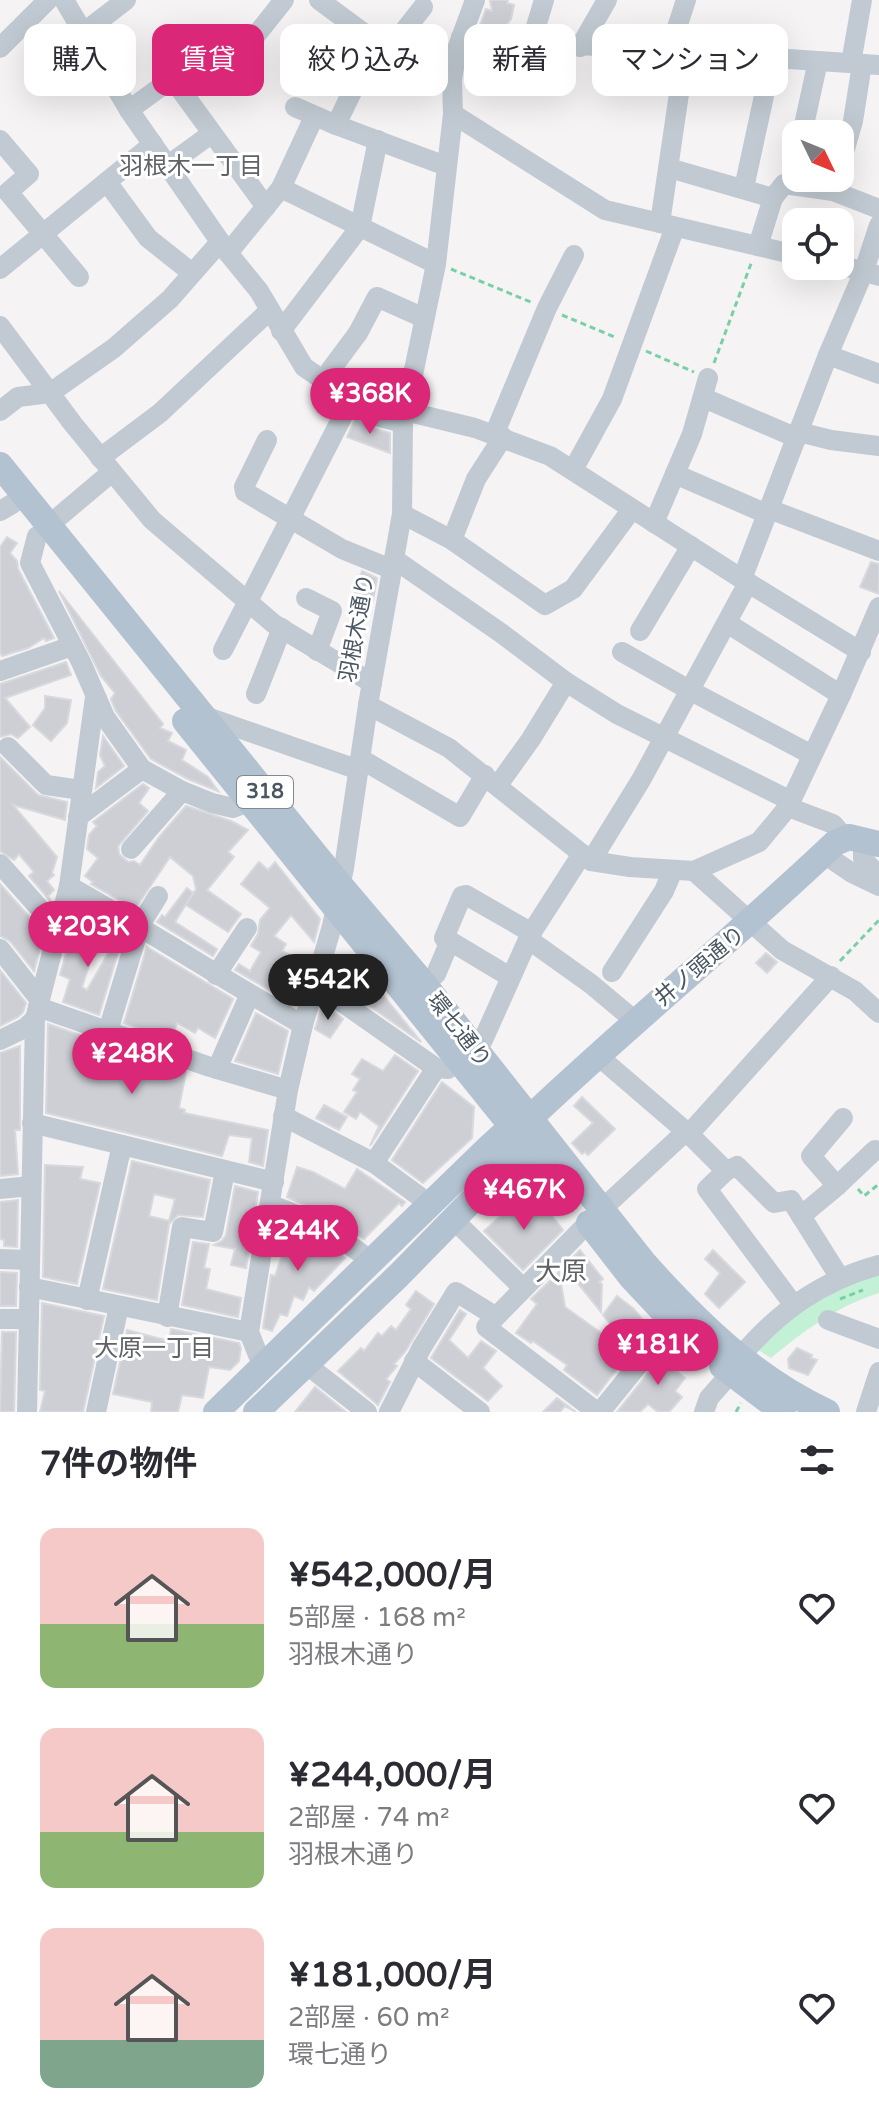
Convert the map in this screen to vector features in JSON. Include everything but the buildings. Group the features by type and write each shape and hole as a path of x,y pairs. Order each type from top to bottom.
{"main road":[{"name":"環七通り","path":"0,465 43,530 249,802 424,984 456,1059"},
{"name":"環七通り","path":"4,501 43,530 204,716 456,1059 522,1130 595,1217 783,1412"},
{"name":"井ノ頭通り","path":"216,1412 371,1261 442,1212 597,1055 635,1021 750,923 824,854 862,840"},
{"name":"井ノ頭通り","path":"256,1412 428,1245 442,1212"},
{"name":"環七通り","path":"595,1217 631,1277 673,1322 735,1365 827,1412"},
{"path":"371,1261 418,1233 426,1233 428,1245"}],"street":[{"path":"0,48 48,0"},
{"path":"64,0 78,24"},
{"path":"95,24 126,0"},
{"path":"264,25 284,0"},
{"path":"319,0 342,6 360,24"},
{"name":"羽根木通り","path":"249,1332 288,1090 338,897 402,514 404,417 436,264 453,114 452,80 457,49 475,0"},
{"path":"537,24 544,0"},
{"path":"580,47 607,0"},
{"path":"682,24 686,0"},
{"path":"853,120 864,64 862,0"},
{"path":"406,24 423,7"},
{"path":"576,47 592,48"},
{"path":"788,60 864,64"},
{"path":"805,120 818,61"},
{"path":"448,78 452,80"},
{"path":"129,110 152,93"},
{"path":"121,96 224,247 259,291 304,367 376,416 475,428 550,456 861,652"},
{"path":"185,96 266,207"},
{"path":"336,125 353,96"},
{"path":"573,470 612,399 668,225 674,96"},
{"path":"744,188 764,96"},
{"path":"295,107 446,166"},
{"path":"453,114 605,210 782,252"},
{"path":"0,411 18,397 50,393 114,348 170,299 192,273 266,207 281,188 314,117"},
{"path":"167,166 211,134"},
{"path":"0,140 29,174 8,192 79,277"},
{"path":"281,331 360,227 378,140"},
{"path":"0,269 153,144"},
{"path":"669,168 773,198"},
{"path":"107,182 148,238 192,273"},
{"path":"758,246 773,198 782,187"},
{"path":"281,188 436,264"},
{"path":"847,192 879,209"},
{"path":"374,1163 456,1059 483,1040 530,936 586,857 691,691 745,581 768,511 828,355 872,274 879,225"},
{"path":"452,540 476,479 498,436 547,308 574,255"},
{"path":"323,380 358,333 377,297 424,318"},
{"path":"249,802 233,808 182,791 142,769 119,740 95,697 81,662 30,563 43,530 106,465 270,310"},
{"path":"0,326 152,520 282,628 372,683"},
{"path":"828,355 879,374"},
{"path":"654,523 706,388 798,435 879,446"},
{"path":"223,650 352,398"},
{"path":"267,440 244,487 245,492 342,549 392,564 501,633 566,682 664,738 862,840 863,859 879,876"},
{"path":"675,474 879,551"},
{"path":"402,514 452,540 545,605 573,589 632,509"},
{"path":"640,631 691,546"},
{"path":"306,598 332,611 317,651"},
{"path":"612,972 664,891 684,870 759,842 788,803 861,652 879,607"},
{"path":"727,623 841,695"},
{"path":"256,694 282,628"},
{"path":"0,671 72,646"},
{"path":"622,652 812,755"},
{"path":"204,716 360,765 460,817 531,739 566,682"},
{"path":"27,1412 37,1009 69,886 95,697"},
{"path":"368,705 449,748 586,857 684,870 782,950 855,991 879,1013"},
{"path":"8,747 46,785 81,790"},
{"path":"78,817 142,769"},
{"path":"131,849 182,791"},
{"path":"824,854 879,886"},
{"path":"0,864 57,928"},
{"path":"69,886 140,925 249,996 303,1025"},
{"path":"510,977 444,938 462,896 466,895 530,936 635,1021"},
{"path":"108,1031 140,925 158,896"},
{"path":"216,975 247,928"},
{"path":"424,984 436,974 450,941"},
{"path":"0,949 37,1009 288,1090"},
{"path":"496,1326 523,1288 681,1136 689,1134 830,975"},
{"path":"316,984 456,1059"},
{"path":"217,1069 249,996"},
{"path":"0,1040 25,1028 37,1009"},
{"path":"597,1055 689,1134 726,1171"},
{"path":"283,1116 374,1163 442,1212 523,1288"},
{"path":"837,1186 811,1156 843,1118"},
{"path":"32,1123 274,1182"},
{"path":"87,1300 122,1145"},
{"path":"801,1216 875,1150"},
{"path":"793,1304 707,1189 726,1171 737,1166 774,1203 791,1200 840,1278"},
{"path":"167,1317 182,1227 213,1232 225,1171"},
{"path":"0,1189 31,1186"},
{"path":"271,1205 317,1223 371,1261"},
{"path":"0,1259 29,1260"},
{"path":"704,1412 709,1398 735,1365 793,1304 840,1278 879,1265"},
{"path":"29,1287 249,1332 258,1355 265,1363"},
{"path":"389,1412 414,1361 456,1292 598,1412 673,1322"},
{"path":"96,1412 119,1306"},
{"path":"0,1319 29,1319"},
{"path":"828,1320 879,1339"},
{"path":"414,1361 480,1412"},
{"path":"307,1365 367,1412"},
{"path":"866,1412 879,1372"}],"path":[{"path":"436,264 631,344 706,388 758,246"},
{"path":"830,975 879,920"}],"green space":[{"path":"879,1269 879,1293 822,1320 771,1358 757,1349 810,1300"}],"district":[{"name":"羽根木一丁目","path":"191,166"},
{"name":"大原","path":"561,1271"},
{"name":"大原一丁目","path":"154,1348"}]}
